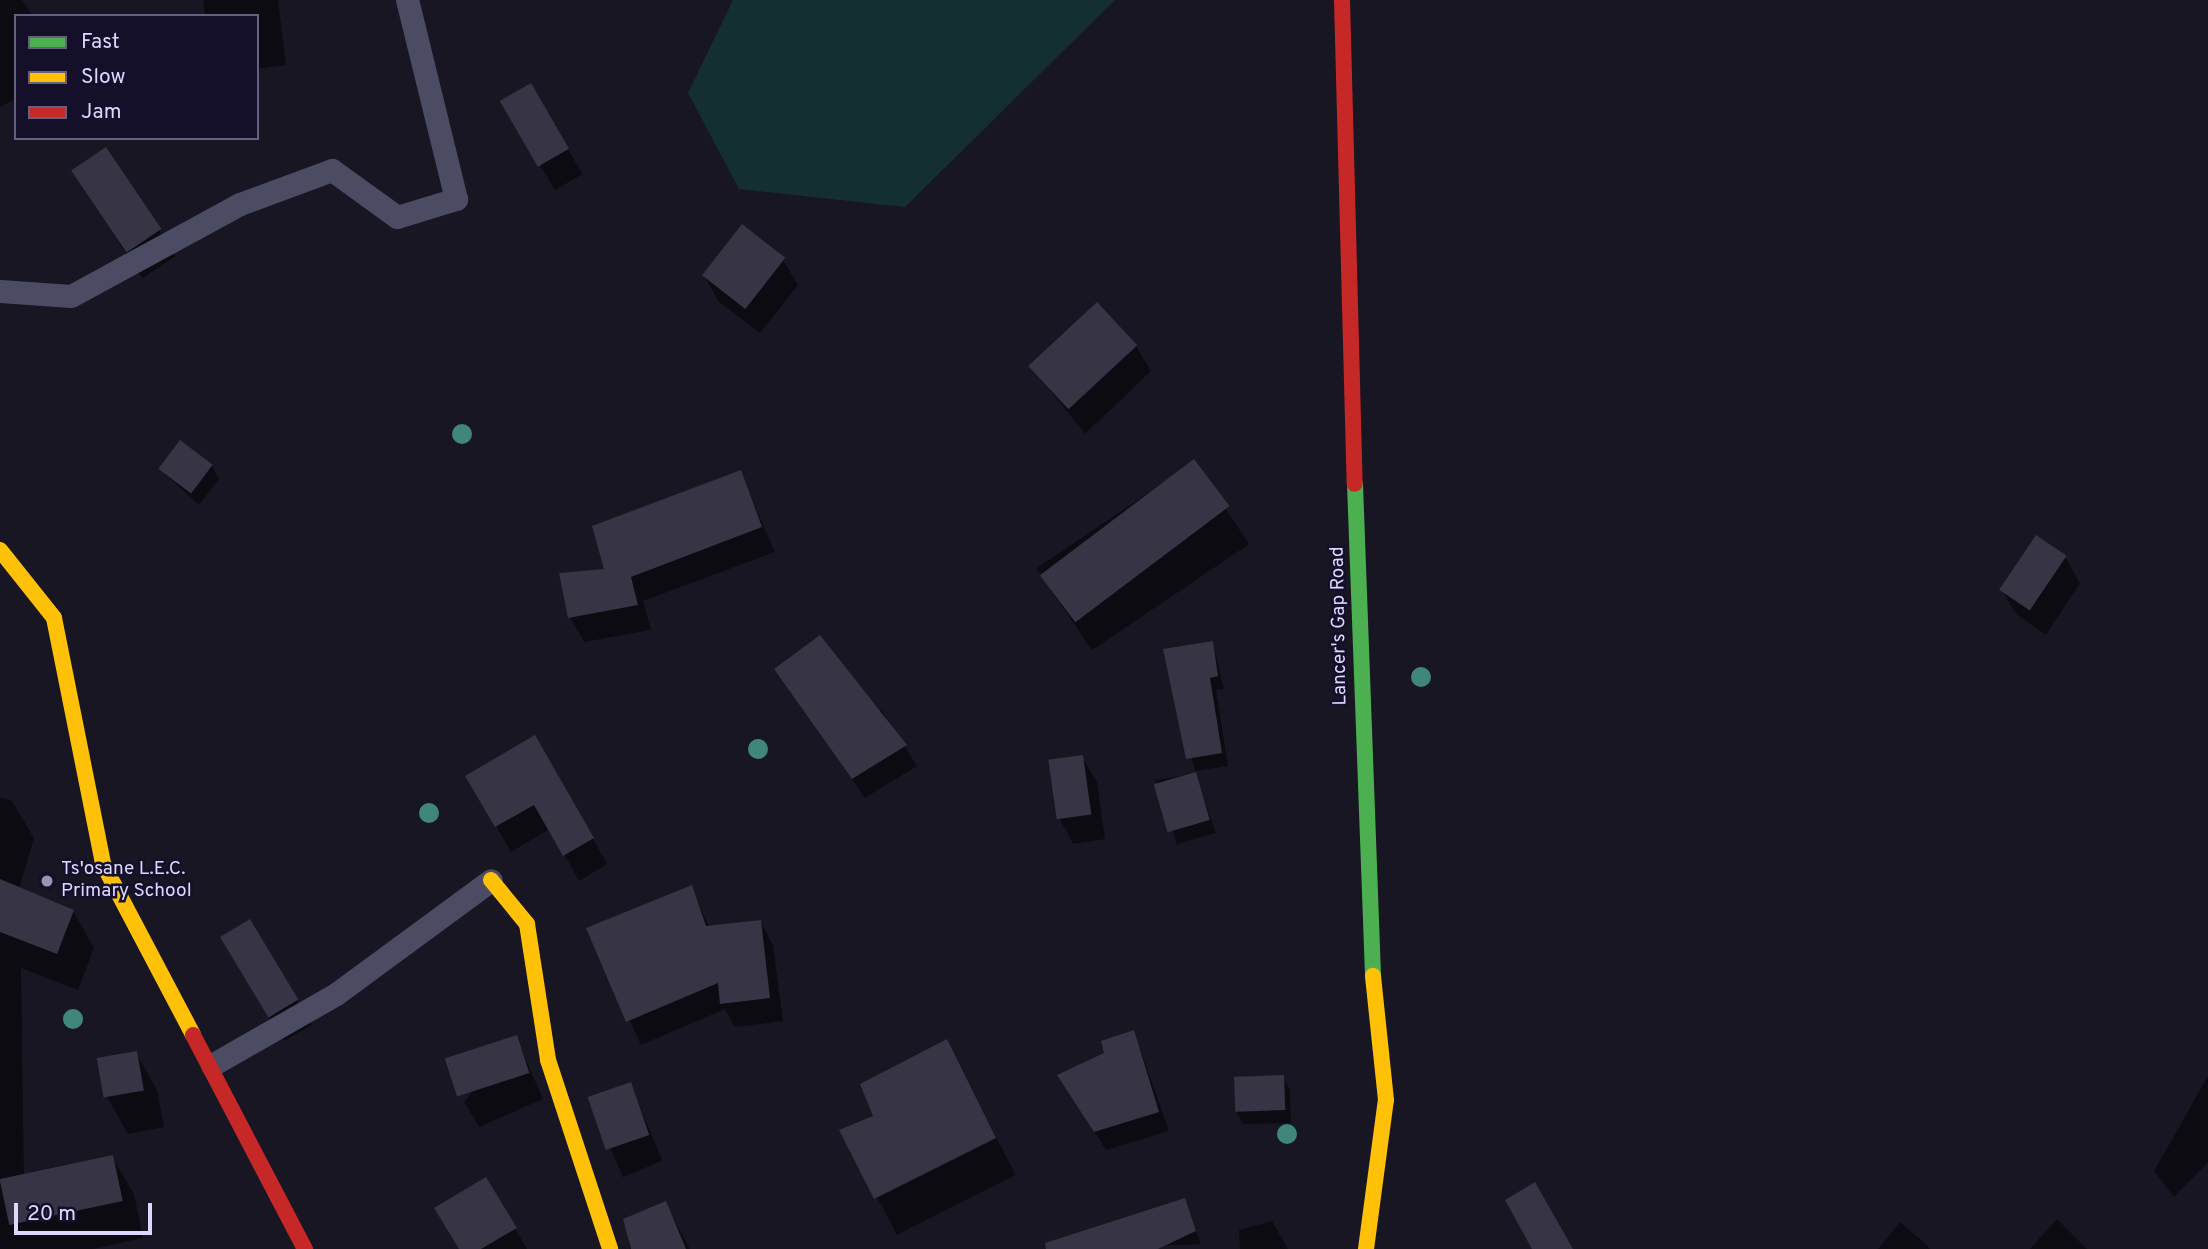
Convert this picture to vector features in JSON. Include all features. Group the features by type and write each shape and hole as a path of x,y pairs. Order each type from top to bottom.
{"main road":[{"name":"Lancer's Gap Road","path":"1342,0 1366,903 1386,1100 1366,1249"},
{"path":"0,550 54,618 103,864 212,1065 304,1249"},
{"path":"491,880 527,924 548,1060 610,1249"}],"lane":[{"path":"0,291 71,296 240,204 332,170 397,217 456,199 407,0"},
{"path":"212,1065 337,994 491,880"}],"green space":[{"path":"733,0 1115,0 905,207 739,189 688,93"}],"building":[{"path":"531,83 569,149 538,167 500,101"},
{"path":"106,147 161,229 127,253 71,170"},
{"path":"742,224 785,258 745,309 702,275"},
{"path":"1097,302 1137,345 1068,409 1028,366"},
{"path":"180,440 213,465 191,493 158,469"},
{"path":"1194,459 1230,506 1075,622 1040,575"},
{"path":"741,470 762,527 631,577 638,605 568,618 559,573 604,569 592,526"},
{"path":"2036,535 2067,556 2030,610 1999,590"},
{"path":"820,635 907,745 852,779 774,669"},
{"path":"1213,641 1218,676 1210,678 1222,753 1186,759 1163,649"},
{"path":"535,735 594,838 563,856 534,805 495,827 465,776"},
{"path":"1083,755 1091,814 1057,819 1048,760"},
{"path":"1196,772 1210,820 1167,832 1154,784"},
{"path":"0,879 74,910 57,954 0,932"},
{"path":"692,885 706,926 761,920 770,998 720,1004 718,983 626,1022 586,928"},
{"path":"250,919 298,1000 268,1018 220,937"},
{"path":"1134,1030 1159,1112 1094,1132 1057,1075 1104,1053 1101,1041"},
{"path":"517,1035 529,1073 457,1097 445,1058"},
{"path":"947,1039 996,1138 874,1199 839,1130 873,1116 860,1084"},
{"path":"137,1051 144,1090 104,1098 97,1058"},
{"path":"1284,1075 1285,1110 1235,1112 1234,1077"},
{"path":"631,1082 649,1135 606,1150 588,1097"},
{"path":"113,1155 123,1201 9,1225 0,1179"},
{"path":"486,1177 517,1228 481,1249 459,1249 434,1208"},
{"path":"1535,1182 1573,1249 1532,1249 1505,1200"},
{"path":"1185,1198 1196,1231 1158,1249 1046,1249 1045,1243"},
{"path":"666,1201 686,1249 631,1249 623,1219"}],"traffic: fast":[{"path":"1355,484 1373,976"}],"traffic: slow":[{"path":"0,550 54,618 103,864 193,1035"},
{"path":"491,880 527,924 548,1060 610,1249"},
{"path":"1366,1249 1386,1100 1373,976"}],"traffic: jam":[{"path":"1342,0 1355,484"},
{"path":"193,1035 305,1249"}],"place":[{"name":"Ts'osane L.E.C. Primary School","path":"47,881"}]}
